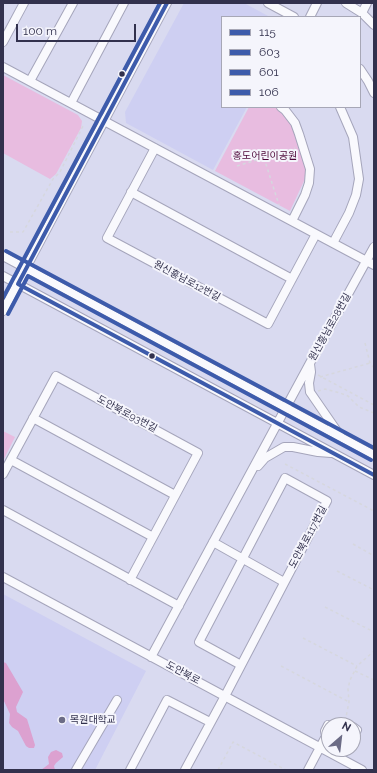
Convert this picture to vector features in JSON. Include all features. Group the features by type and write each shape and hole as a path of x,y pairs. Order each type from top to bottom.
{"street":[{"path":"3,42 24,3"},
{"path":"30,81 73,3"},
{"path":"71,103 124,3"},
{"path":"3,311 167,3"},
{"path":"268,3 292,16"},
{"path":"310,16 317,3"},
{"path":"346,3 362,13 374,25"},
{"path":"362,13 367,3"},
{"path":"3,67 370,263"},
{"path":"361,70 374,93"},
{"path":"283,108 295,122 310,170 309,183 305,195 292,221"},
{"path":"334,243 349,213 356,195 359,179 352,137 340,108"},
{"name":"원신흥남로12번길","path":"155,148 107,238 268,324 316,234"},
{"path":"131,192 292,279"},
{"name":"원신흥남로28번길","path":"248,477 286,407 370,263 374,247"},
{"path":"3,256 374,454"},
{"path":"3,276 277,424 374,474"},
{"path":"310,367 310,392 342,437"},
{"name":"도안북로93번길","path":"3,474 56,376 198,453 130,580"},
{"path":"33,418 175,495"},
{"path":"152,657 248,477 265,458 284,447 334,453"},
{"path":"11,460 153,537"},
{"name":"도안북로117번길","path":"185,770 225,696 327,500 285,478 199,642 241,665"},
{"path":"3,510 179,606"},
{"path":"213,542 284,582"},
{"name":"도안북로","path":"3,577 362,770"},
{"path":"76,770 117,700"},
{"path":"130,770 167,700 210,722"},
{"path":"308,770 320,747"}],"path":[{"path":"10,232 24,232 53,179 60,172 84,124"},
{"path":"237,166 296,148"},
{"path":"264,158 279,207"},
{"path":"365,343 370,363 374,368"},
{"path":"320,377 370,363"},
{"path":"310,367 320,377 374,405"},
{"path":"310,392 325,389 340,393 348,396 359,407 374,413"},
{"path":"285,464 374,511"},
{"path":"353,544 374,556"},
{"path":"337,571 374,590"},
{"path":"325,607 374,632"},
{"path":"303,638 357,666"},
{"path":"346,717 349,702 348,689 350,680 357,666 374,651"},
{"path":"281,666 349,702"},
{"path":"355,671 374,680"},
{"path":"218,770 233,742 286,770"}],"shaded area":[{"path":"184,3 244,3 268,16 221,16 221,108 246,108 213,170 126,123 125,112"},
{"name":"목원대학교","path":"3,594 146,671 95,770 3,770"},
{"path":"3,662 6,663 23,692 16,707 17,712 27,719 35,745 34,748 29,748 26,746 18,731 9,723 10,714 3,699"},
{"path":"56,750 62,753 63,757 54,766 55,770 41,770 49,764 48,757 51,752"}],"green space":[{"path":"3,75 78,115 82,121 81,128 56,174 50,179 3,153"},
{"name":"홍도어린이공원","path":"248,108 276,108 288,118 295,130 306,170 304,181 290,211 215,171"},
{"path":"3,431 15,437 3,461"}],"transit line":[{"name":"106","path":"3,298 160,3"},
{"name":"115","path":"167,3 18,284 374,475"},
{"name":"601","path":"6,251 374,448"},
{"name":"603","path":"8,314 28,276 371,460"}],"place":[{"name":"목원대학교","path":"62,720"}]}
